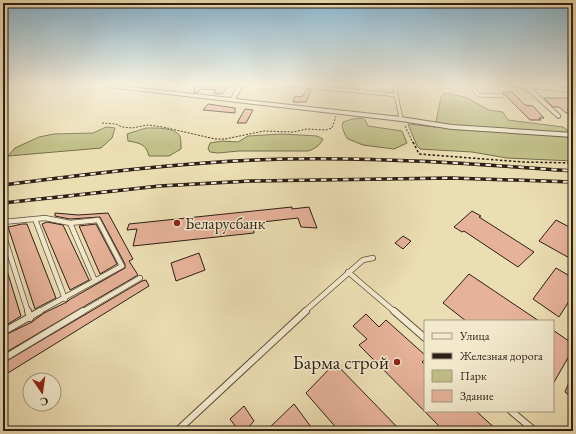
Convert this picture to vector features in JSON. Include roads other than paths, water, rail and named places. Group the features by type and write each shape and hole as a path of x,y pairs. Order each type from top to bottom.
{"street":[{"path":"269,104 452,127 573,135"},
{"path":"546,104 558,116"}],"lane":[{"path":"399,104 402,120"},
{"path":"3,222 50,218 70,223 98,220 122,266 65,299 3,332"},
{"path":"35,219 65,299"},
{"path":"70,223 95,282"},
{"path":"3,233 30,318"},
{"path":"177,431 348,272 363,260 373,258"},
{"path":"348,272 424,337"},
{"path":"3,359 140,278"},
{"path":"512,412 535,431"}],"railway":[{"path":"3,185 179,165 286,159 394,160 573,171"},
{"path":"3,203 160,186 250,181 451,178 573,182"}],"place":[{"name":"Беларусбанк","path":"177,223"},
{"name":"Барма строй","path":"397,362"}]}
